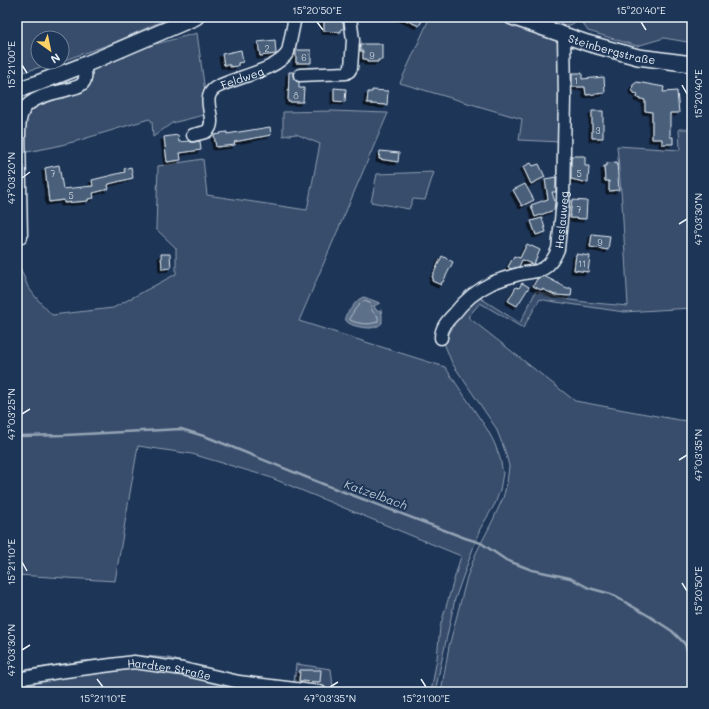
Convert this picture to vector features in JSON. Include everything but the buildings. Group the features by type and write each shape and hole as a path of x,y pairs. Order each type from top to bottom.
{"main road":[{"path":"17,90 84,65 196,17"},
{"name":"Steinbergstraße","path":"512,17 587,43 638,58 692,64"}],"street":[{"name":"Feldweg","path":"193,135 206,132 210,127 211,120 208,106 209,96 214,90 224,84 272,65 286,56 295,17"},
{"path":"300,75 346,73 349,71 351,68 352,40 350,17"},
{"name":"Haslauweg","path":"441,338 442,330 448,321 464,302 478,290 493,282 524,273 539,271 556,255 558,249 563,201 565,98 564,35"},
{"path":"21,237 18,135 22,112 27,105 34,100 80,86 85,79 84,65"},
{"name":"Hardter Straße","path":"17,679 134,662 184,669 239,682 320,692"}],"shaded area":[{"path":"17,17 171,17 113,43 70,58 70,30 30,30 31,70 17,74"},
{"path":"430,17 490,17 560,41 561,142 519,140 522,119 400,83"},
{"path":"535,17 692,17 692,45 687,42 664,38 637,46 588,31 580,20 570,25 556,25"},
{"path":"197,33 208,114 172,123 153,137 152,121 149,119 77,141 22,153 26,109 87,83 93,68 154,42 156,44"},
{"path":"332,111 388,113 299,321 445,367 487,429 500,458 503,473 500,490 495,504 480,529 455,599 435,692 431,692 437,658 440,627 461,556 269,477 192,454 138,446 115,581 17,575 17,242 18,262 28,287 52,315 113,308 176,274 176,248 156,229 158,166 203,159 207,195 307,210 320,144 296,134 283,136 283,112"},
{"path":"679,129 692,129 692,308 624,312 540,299 523,328 480,303 468,317 575,401 679,420 692,421 692,692 441,692 449,646 467,577 476,553 503,498 509,466 496,428 452,363 444,343 454,325 452,319 477,296 520,323 536,291 570,300 628,306 617,146 680,150"},
{"path":"434,172 425,200 413,199 409,209 371,202 377,174"},
{"path":"143,656 169,658 228,676 266,682 294,683 296,664 331,669 333,687 367,692 342,692 251,683 147,661 123,661 64,667 17,674 17,671 83,661"},
{"path":"133,668 166,671 290,692 17,692 17,682"}],"water":[{"path":"364,297 380,303 374,306 377,311 381,310 382,315 382,323 377,327 360,327 352,325 346,321 345,317 348,312 358,300"}],"waterway":[{"name":"Katzelbach","path":"17,436 181,429 207,437 323,484 481,543 506,560 532,570 570,578 589,588 611,594 672,631 685,644 692,666"}]}
